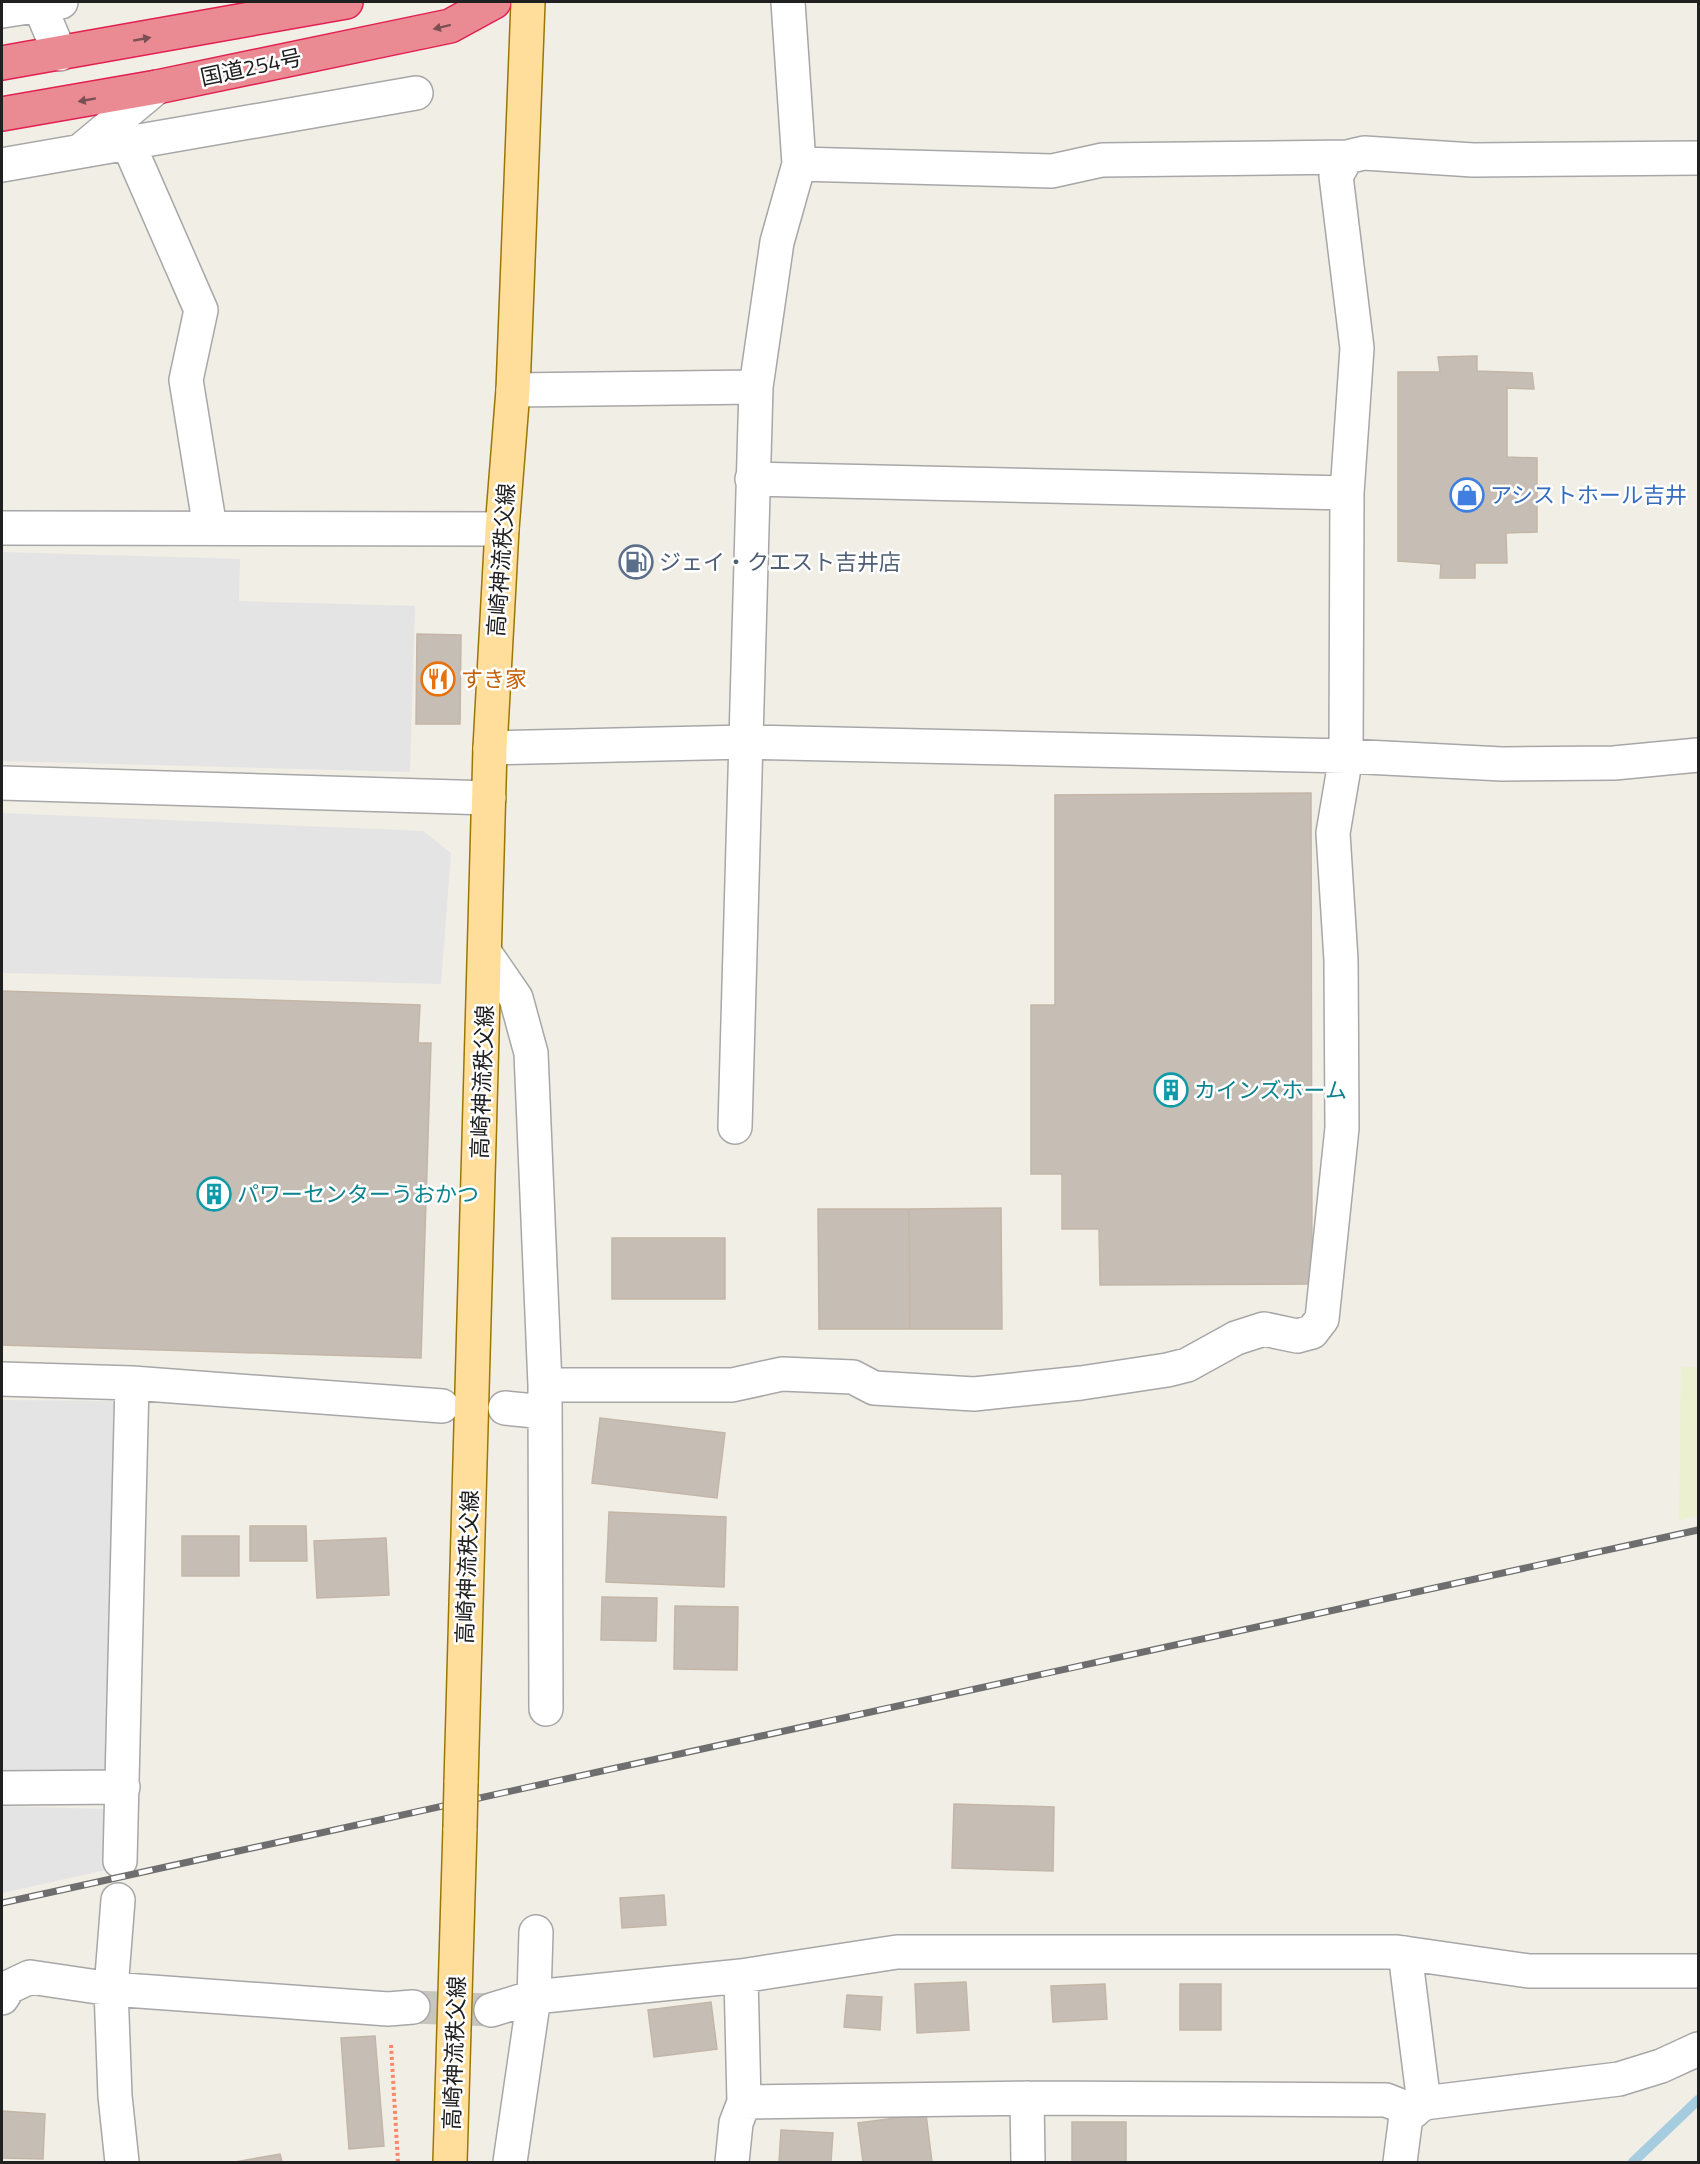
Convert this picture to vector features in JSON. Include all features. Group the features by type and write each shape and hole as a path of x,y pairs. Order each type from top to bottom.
{"highway":[{"name":"国道254号","path":"2,63 346,2"},
{"name":"国道254号","path":"2,114 157,87 450,26 494,2"}],"main road":[{"name":"高崎神流秩父線","path":"450,2163 490,748 501,529 513,390 528,2"}],"street":[{"path":"735,1127 756,387 777,242 799,164 788,2"},
{"path":"2,11 46,3 60,54"},
{"path":"78,153 157,87"},
{"path":"2,165 416,93"},
{"path":"128,143 201,310 186,380 210,528"},
{"path":"799,164 1052,171 1102,160 1347,157 1364,153 1473,160 1698,158"},
{"path":"505,1408 545,1399 732,1385 782,1374 853,1377 874,1388 974,1394 1082,1383 1187,1365 1236,1338 1264,1329 1298,1335 1312,1332 1322,1319 1342,1128 1341,960 1333,833 1346,756 1347,493 1357,348 1336,176 1347,157"},
{"path":"513,390 756,387"},
{"path":"752,479 1347,493"},
{"path":"2,528 501,529"},
{"path":"490,748 746,742 1346,756 1502,764 1614,763 1698,755"},
{"path":"2,783 489,798"},
{"path":"485,954 516,998 531,1053 545,1399 546,1709"},
{"path":"2,1379 132,1383 442,1406"},
{"path":"120,1861 132,1383"},
{"path":"2,1788 123,1787"},
{"path":"118,1900 111,1989 115,2096 122,2163"},
{"path":"510,2163 534,1997 536,1932"},
{"path":"491,2010 534,1997 741,1976 897,1952 1405,1953 1529,1971 1698,1971"},
{"path":"1405,1953 1419,2107"},
{"path":"732,2163 736,2123 744,2102 741,1976"},
{"path":"2,1998 9,1987 30,1977 111,1989 401,2008"},
{"path":"744,2102 1027,2098 1386,2100 1419,2107 1619,2079 1661,2066 1698,2049"},
{"path":"1027,2098 1028,2163"},
{"path":"1400,2163 1406,2116 1419,2107"}],"path":[{"path":"398,2163 401,2008"}],"green space":[{"path":"1681,1367 1698,1367 1698,1515 1679,1521"}],"shaded area":[{"path":"2,552 240,559 239,601 415,606 410,772 2,761"},
{"path":"2,813 423,831 451,853 441,984 2,973"},
{"path":"2,1400 121,1401 112,1772 2,1774"},
{"path":"2,1806 104,1809 106,1870 2,1893"}],"building":[{"name":"アシストホール吉井","path":"1477,356 1477,371 1532,373 1534,389 1507,388 1507,457 1537,458 1537,532 1506,533 1507,563 1475,563 1475,578 1440,578 1441,564 1398,561 1398,372 1440,372 1438,357"},
{"name":"すき家","path":"417,634 461,635 460,724 416,724"},
{"name":"カインズホーム","path":"1311,793 1312,1284 1100,1285 1099,1229 1062,1229 1062,1174 1031,1174 1031,1005 1055,1005 1055,795"},
{"name":"パワーセンターうおかつ","path":"2,991 420,1005 418,1043 431,1043 421,1358 2,1345"},
{"path":"1001,1208 1002,1329 910,1329 909,1209"},
{"path":"818,1209 909,1209 910,1329 819,1329"},
{"path":"612,1238 725,1238 725,1299 612,1299"},
{"path":"600,1418 725,1433 717,1498 592,1483"},
{"path":"609,1512 726,1517 724,1587 606,1582"},
{"path":"250,1526 306,1526 307,1561 250,1561"},
{"path":"182,1536 239,1536 239,1576 182,1576"},
{"path":"386,1538 389,1595 317,1598 314,1541"},
{"path":"602,1597 657,1598 656,1641 601,1640"},
{"path":"675,1606 738,1607 737,1670 674,1669"},
{"path":"954,1804 1054,1807 1053,1871 952,1868"},
{"path":"664,1895 666,1925 622,1928 620,1898"},
{"path":"966,1982 969,2030 917,2033 915,1984"},
{"path":"1105,1984 1107,2019 1053,2022 1051,1986"},
{"path":"1180,1984 1221,1984 1221,2030 1180,2030"},
{"path":"847,1995 882,1997 880,2030 844,2027"},
{"path":"711,2002 717,2049 654,2057 648,2010"},
{"path":"375,2036 384,2146 349,2149 341,2038"},
{"path":"2,2111 45,2114 43,2159 2,2158"},
{"path":"926,2114 932,2162 863,2162 858,2123"},
{"path":"1072,2122 1126,2122 1126,2162 1072,2162"},
{"path":"781,2130 833,2133 831,2162 779,2162"},
{"path":"280,2154 282,2162 235,2162"}],"waterway":[{"path":"1633,2162 1698,2100"}],"tunnel":[{"path":"413,2007 491,2010"}],"railway":[{"path":"2,1903 1698,1530"}],"place":[{"name":"アシストホール吉井","path":"1467,495"},
{"name":"ジェイ・クエスト吉井店","path":"636,562"},
{"name":"すき家","path":"438,679"},
{"name":"カインズホーム","path":"1171,1090"},
{"name":"パワーセンターうおかつ","path":"214,1194"}]}
